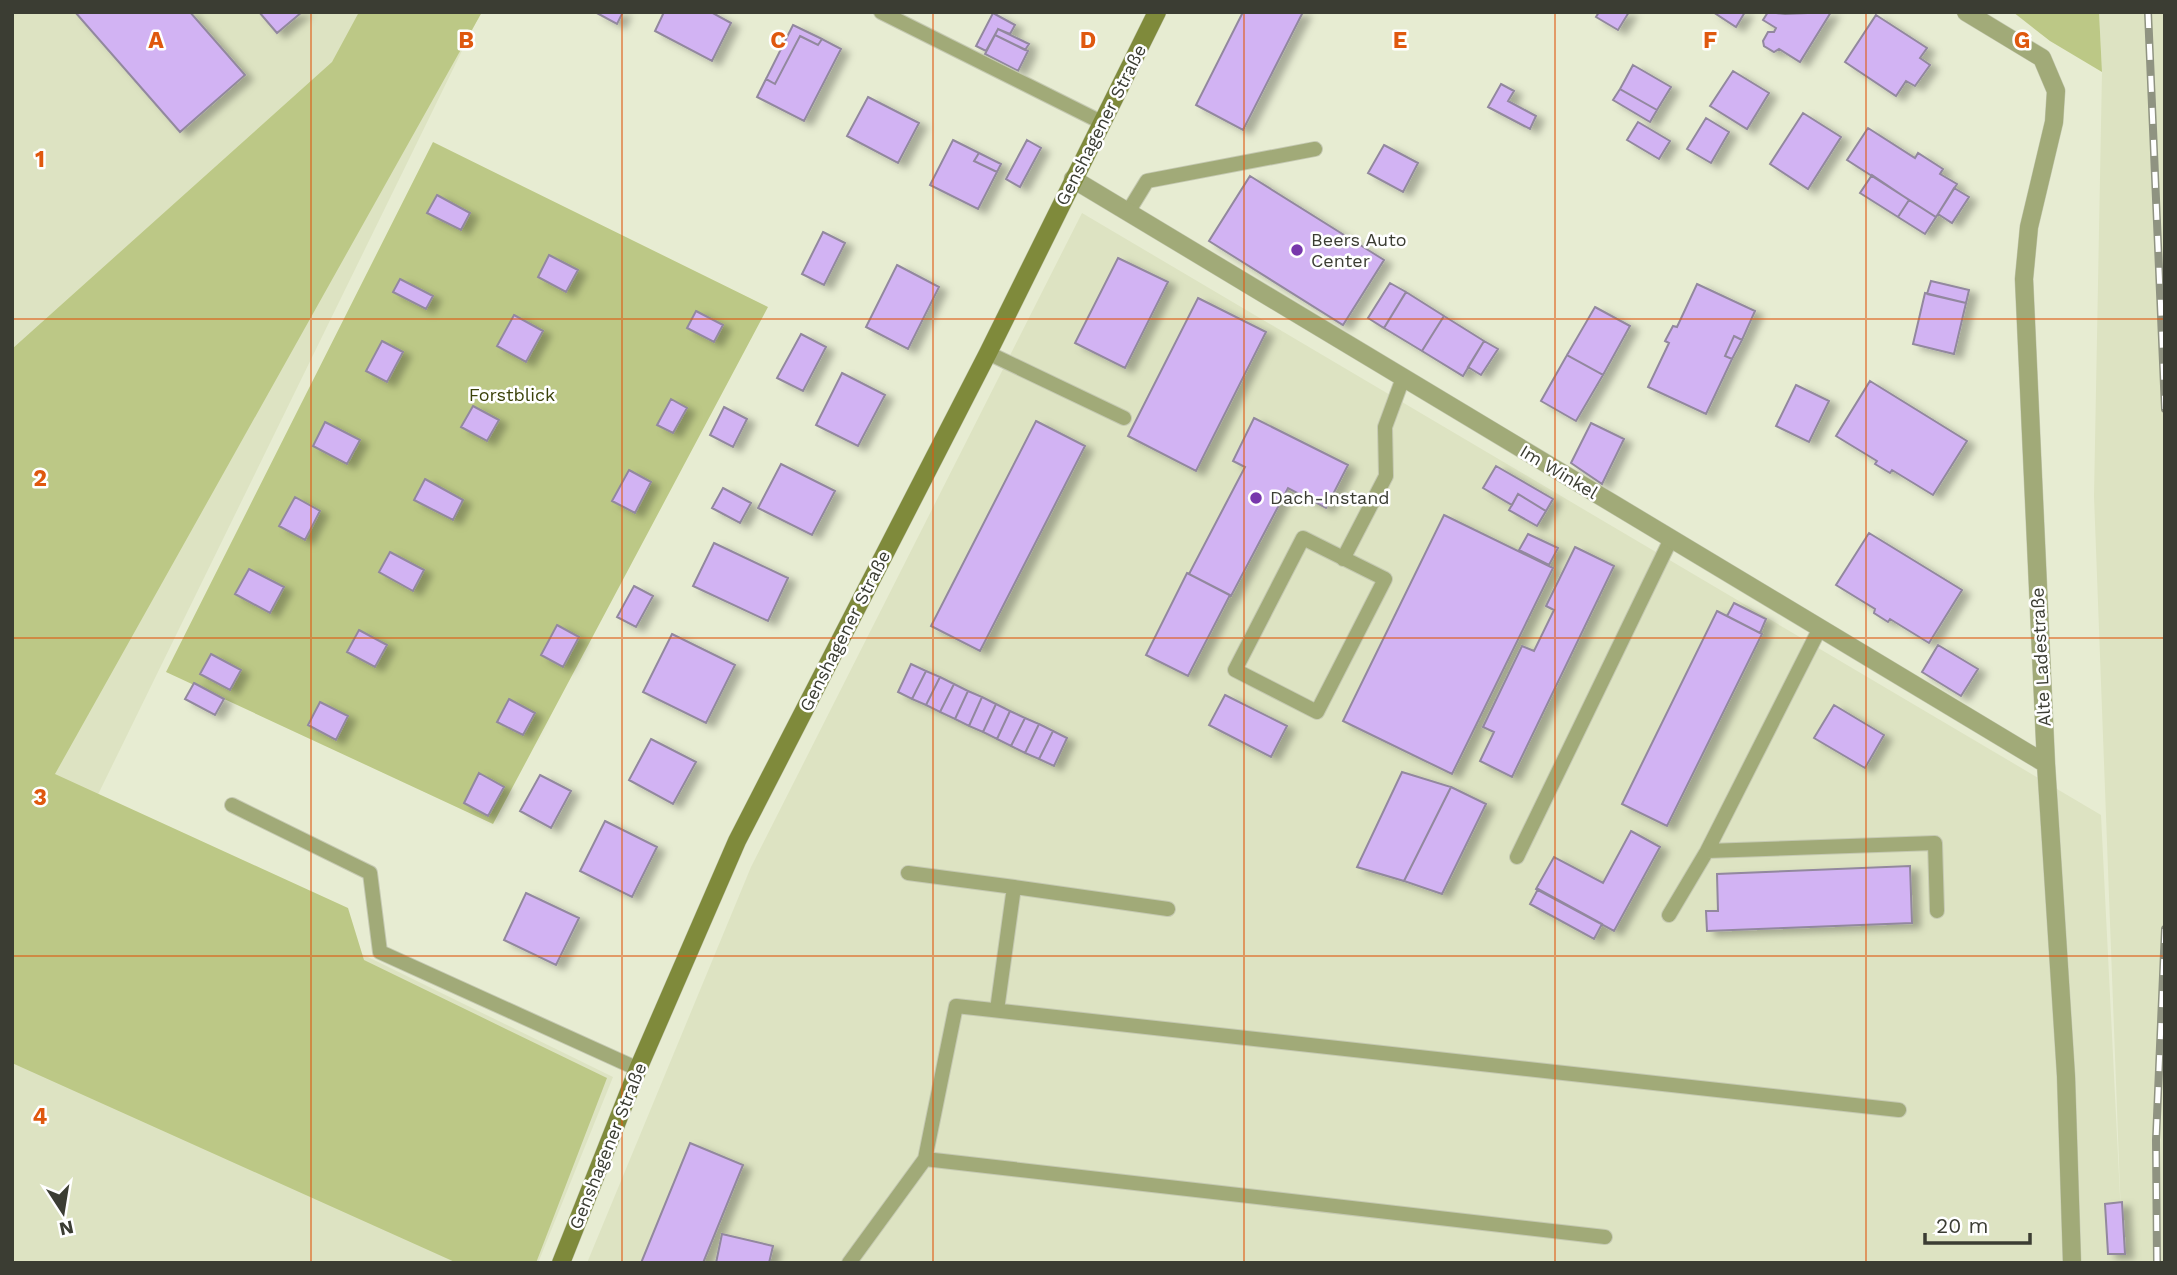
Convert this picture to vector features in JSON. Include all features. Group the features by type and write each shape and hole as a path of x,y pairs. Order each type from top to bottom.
{"main road":[{"name":"Genshagener Straße","path":"561,1263 638,1069 737,841 988,352 1157,12"}],"street":[{"name":"Alte Ladestraße","path":"1966,12 2042,58 2056,91 2054,122 2029,227 2024,279 2046,764 2066,1076 2072,1263"},
{"name":"Im Winkel","path":"1073,180 2046,764"}],"lane":[{"path":"881,12 1101,122"},
{"path":"1128,212 1147,181 1315,149"},
{"path":"988,352 1124,418"},
{"path":"1343,558 1386,476 1385,427 1403,378"},
{"path":"1303,538 1343,558 1385,579 1317,712 1235,670 1303,538"},
{"path":"1517,857 1671,539"},
{"path":"1670,915 1707,850 1820,628"},
{"path":"232,805 370,873 380,952 638,1069"},
{"path":"1707,850 1936,843 1937,911"},
{"path":"908,873 1168,909"},
{"path":"997,1010 1014,887"},
{"path":"849,1263 925,1159 956,1006 1899,1110"},
{"path":"925,1159 1605,1237"}],"shaded area":[{"path":"12,12 481,12 86,819 613,1077 538,1263 12,1263"},
{"path":"2099,12 2165,12 2165,1263 587,1263 751,867 1082,213 2101,815 2121,1216 2094,496 2102,72"}],"green space":[{"path":"359,12 482,12 55,774 348,908 364,960 607,1078 536,1263 457,1263 12,1063 12,349 332,62"},
{"path":"2013,12 2099,12 2102,72 2050,41"},
{"name":"Forstblick","path":"433,142 768,307 493,824 166,672"}],"building":[{"path":"75,12 190,12 245,75 180,132"},
{"path":"259,12 302,12 277,33"},
{"path":"595,12 623,12 617,24"},
{"path":"664,12 711,12 731,23 712,61 655,31"},
{"path":"1243,12 1303,12 1243,130 1196,105"},
{"path":"1599,12 1629,12 1618,30 1596,17"},
{"path":"1713,12 1745,12 1736,27"},
{"path":"1768,12 1831,12 1800,62 1779,49 1774,52 1764,46 1763,41 1768,32 1774,32 1776,28 1763,20"},
{"path":"993,13 1015,25 1010,34 998,29 986,51 976,46"},
{"path":"1876,15 1927,48 1920,58 1930,65 1915,86 1906,81 1896,96 1845,62"},
{"path":"793,25 822,39 818,45 800,36 775,84 766,79"},
{"path":"998,29 1029,44 1025,50 995,35"},
{"path":"995,35 1028,51 1018,71 985,54"},
{"path":"800,36 818,45 822,39 841,49 804,121 757,97 766,79 775,84"},
{"path":"1633,65 1671,87 1657,110 1620,89"},
{"path":"1733,71 1769,93 1747,129 1710,106"},
{"path":"1501,84 1514,91 1508,101 1536,116 1530,129 1488,107"},
{"path":"1620,89 1657,110 1650,122 1613,100"},
{"path":"868,97 919,123 898,163 847,136"},
{"path":"1803,113 1841,137 1808,189 1770,164"},
{"path":"1706,118 1729,132 1711,163 1687,149"},
{"path":"1638,122 1670,141 1659,159 1627,140"},
{"path":"1868,128 1915,158 1918,153 1943,169 1940,174 1957,184 1936,217 1847,160"},
{"path":"953,140 979,153 974,161 997,172 978,209 930,185"},
{"path":"1027,140 1041,148 1020,187 1006,179"},
{"path":"1384,145 1418,163 1403,192 1368,173"},
{"path":"979,153 1001,164 997,172 974,161"},
{"path":"1872,175 1909,200 1898,217 1860,193"},
{"name":"Beers Auto Center","path":"1250,176 1384,260 1343,325 1209,241"},
{"path":"1954,188 1969,197 1952,223 1938,214"},
{"path":"437,195 470,213 461,230 427,213"},
{"path":"1909,200 1936,217 1925,234 1898,217"},
{"path":"823,232 845,243 824,285 802,274"},
{"path":"549,255 578,270 566,292 538,277"},
{"path":"1118,258 1168,282 1125,368 1075,343"},
{"path":"897,265 939,287 908,349 866,327"},
{"path":"400,279 433,296 426,309 393,292"},
{"path":"1931,281 1969,290 1966,303 1927,294"},
{"path":"1390,283 1406,292 1384,328 1368,318"},
{"path":"1697,284 1755,311 1742,340 1734,336 1725,356 1732,359 1706,414 1648,387 1669,343 1665,341 1673,326 1677,327"},
{"path":"1406,292 1444,316 1422,351 1384,328"},
{"path":"1925,293 1966,303 1954,354 1913,344"},
{"path":"1198,298 1266,332 1196,471 1128,436"},
{"path":"1595,307 1630,326 1603,375 1567,355"},
{"path":"696,311 723,325 714,342 687,328"},
{"path":"514,315 543,331 526,362 497,346"},
{"path":"1444,316 1484,341 1463,376 1422,351"},
{"path":"801,334 826,347 803,391 777,378"},
{"path":"1734,336 1742,340 1732,359 1725,356"},
{"path":"382,341 403,352 387,382 366,371"},
{"path":"1484,341 1498,349 1481,375 1468,367"},
{"path":"1567,355 1603,375 1576,421 1541,401"},
{"path":"842,373 885,395 858,446 816,425"},
{"path":"1870,381 1967,441 1933,495 1892,470 1890,473 1875,464 1877,461 1836,436"},
{"path":"1796,385 1829,401 1809,442 1776,426"},
{"path":"671,399 687,408 673,433 657,425"},
{"path":"473,406 499,420 487,441 461,427"},
{"path":"724,407 747,419 733,447 710,435"},
{"name":"Dach-Instand","path":"1254,418 1348,465 1326,508 1288,488 1231,596 1189,574 1245,467 1233,461"},
{"path":"1036,421 1085,446 980,651 931,626"},
{"path":"325,422 360,440 347,464 313,446"},
{"path":"1591,423 1624,439 1602,484 1571,463"},
{"path":"781,464 835,491 812,535 758,508"},
{"path":"1496,466 1553,499 1546,511 1518,494 1512,505 1483,488"},
{"path":"629,470 651,482 635,513 612,501"},
{"path":"425,479 463,500 453,520 414,500"},
{"path":"723,488 751,503 740,523 712,508"},
{"path":"1518,494 1546,511 1537,526 1509,510"},
{"path":"295,497 320,511 305,540 279,526"},
{"path":"1444,515 1553,568 1452,774 1343,721"},
{"path":"1869,533 1962,590 1929,643 1890,619 1888,622 1874,613 1875,609 1836,585"},
{"path":"1528,534 1558,548 1549,565 1519,550"},
{"path":"714,543 788,578 768,621 693,586"},
{"path":"1575,547 1614,566 1512,777 1480,761 1494,732 1483,727 1522,646 1534,651 1554,610 1546,606"},
{"path":"390,552 424,570 413,591 379,572"},
{"path":"249,569 284,587 270,613 235,594"},
{"path":"1187,573 1230,595 1188,676 1146,655"},
{"path":"634,586 653,596 636,627 617,617"},
{"path":"1734,603 1766,619 1760,633 1727,616"},
{"path":"1717,611 1762,634 1667,826 1622,804"},
{"path":"557,625 579,637 563,667 541,655"},
{"path":"359,630 387,645 375,667 347,652"},
{"path":"672,634 735,665 706,723 643,692"},
{"path":"1938,645 1978,669 1961,696 1922,672"},
{"path":"211,654 241,670 230,690 200,674"},
{"path":"911,664 926,671 912,699 898,692"},
{"path":"926,671 940,677 926,705 912,699"},
{"path":"940,677 954,684 940,712 926,705"},
{"path":"194,683 224,699 215,715 185,699"},
{"path":"954,684 968,691 955,719 940,712"},
{"path":"968,691 982,697 969,726 955,719"},
{"path":"1225,695 1287,726 1271,757 1209,725"},
{"path":"982,697 996,704 983,732 969,726"},
{"path":"509,699 535,713 523,735 497,722"},
{"path":"320,702 348,716 336,740 308,725"},
{"path":"996,704 1010,711 997,739 983,732"},
{"path":"1834,705 1884,735 1865,768 1814,738"},
{"path":"1010,711 1025,718 1011,746 997,739"},
{"path":"1025,718 1039,724 1025,753 1011,746"},
{"path":"1039,724 1053,731 1039,759 1025,753"},
{"path":"1053,731 1067,738 1054,766 1039,759"},
{"path":"651,739 696,762 673,804 629,780"},
{"path":"1402,772 1451,787 1404,881 1357,867"},
{"path":"479,773 504,787 488,816 464,803"},
{"path":"540,775 571,791 551,828 520,811"},
{"path":"1451,787 1486,804 1442,894 1404,881"},
{"path":"605,821 657,847 632,897 580,871"},
{"path":"1631,831 1660,847 1614,931 1536,889 1554,857 1603,883"},
{"path":"1910,866 1912,923 1707,931 1706,911 1718,911 1717,874"},
{"path":"1538,889 1602,924 1594,939 1530,904"},
{"path":"526,893 579,918 556,965 504,940"},
{"path":"690,1143 743,1165 703,1263 641,1263"},
{"path":"2122,1202 2125,1254 2108,1254 2105,1204"},
{"path":"722,1234 773,1246 769,1263 716,1263"}],"railway":[{"path":"2148,12 2165,409"},
{"path":"2157,1263 2156,1140 2165,929"}],"place":[{"name":"Beers Auto Center","path":"1297,250"},
{"name":"Dach-Instand","path":"1256,498"}]}
